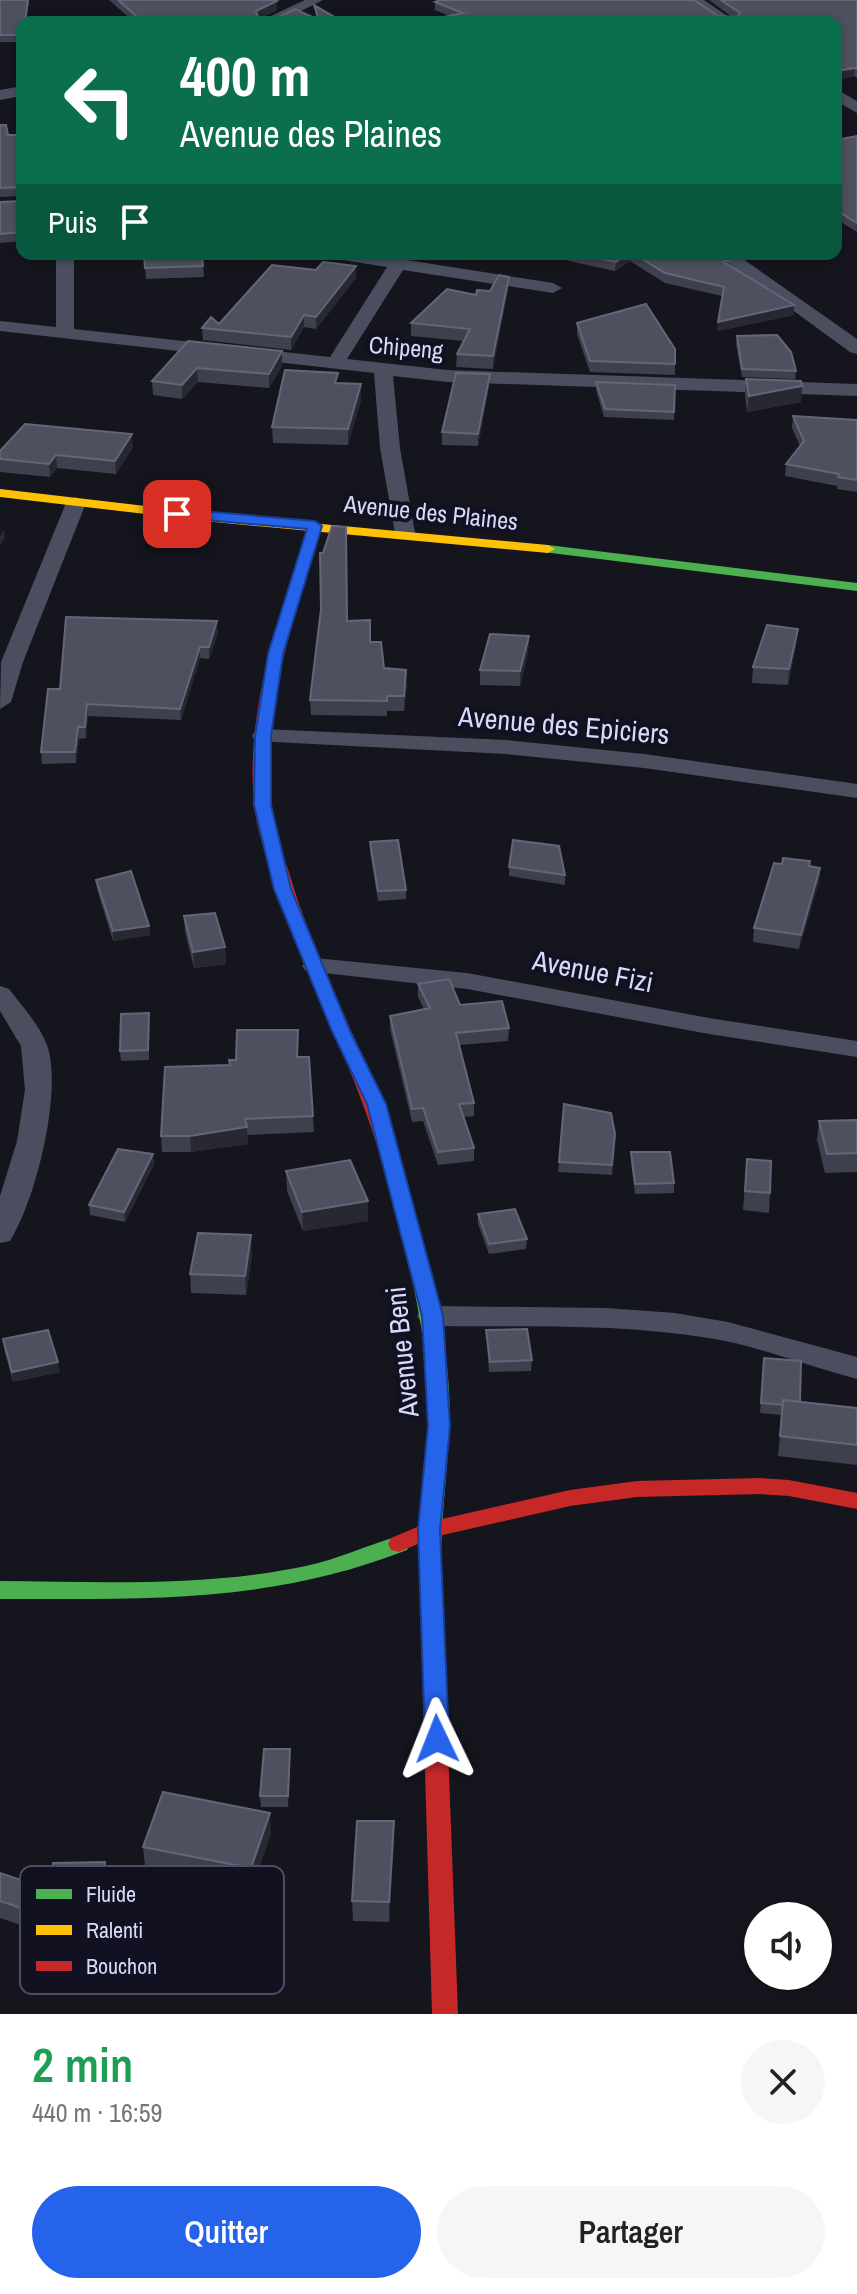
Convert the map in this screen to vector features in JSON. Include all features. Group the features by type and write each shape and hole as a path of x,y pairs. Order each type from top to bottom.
{"street":[{"path":"282,16 316,0"},
{"path":"694,0 719,16"},
{"path":"65,260 65,332"},
{"path":"377,260 553,288"},
{"path":"733,260 857,348"},
{"path":"334,365 398,263"},
{"name":"Chipeng","path":"0,326 383,371 621,383 857,390"},
{"path":"383,371 390,448 405,533"},
{"name":"Avenue des Plaines","path":"0,493 76,503 405,533 857,587"},
{"path":"0,702 12,662 76,503"},
{"name":"Avenue Beni","path":"315,526 276,654 263,736 262,805 283,889 341,1031 376,1104 432,1316 439,1426 429,1530 445,2014"},
{"name":"Avenue des Epiciers","path":"263,736 522,748 644,761 857,791"},
{"name":"Avenue Fizi","path":"315,966 480,983 709,1026 857,1049"},
{"path":"0,994 23,1023 32,1042 37,1089 28,1147 0,1234"},
{"path":"432,1316 642,1321 709,1328 770,1342 857,1368"},
{"path":"0,1590 163,1590 311,1575 370,1558 429,1530 570,1498 637,1489 760,1486 789,1488 857,1501"}],"building":[{"path":"0,0 28,0 26,16 16,16 16,35 0,35"},
{"path":"118,0 277,1 256,11 258,16 136,16"},
{"path":"694,0 718,16 449,16 463,13 435,2"},
{"path":"721,0 857,0 855,68 842,70 842,16 738,16 740,13"},
{"path":"314,5 333,16 318,16"},
{"path":"295,9 310,16 281,16"},
{"path":"0,125 6,125 8,135 16,135 16,187 0,188"},
{"path":"857,136 857,223 842,214 842,139"},
{"path":"16,201 16,233 0,234 0,202"},
{"path":"144,260 202,260 203,266 145,268"},
{"path":"644,260 730,260 724,262 794,305 718,322 724,287 665,273"},
{"path":"323,262 356,266 316,317 304,315 291,337 202,328 211,317 219,324 272,265 316,270"},
{"path":"499,275 509,277 493,356 457,354 470,329 411,323 447,289 476,295 477,290 490,291"},
{"path":"646,304 675,349 675,364 590,361 577,323"},
{"path":"777,335 791,352 796,371 742,369 737,336"},
{"path":"188,341 282,351 269,374 197,368 182,385 152,381"},
{"path":"285,370 338,373 335,383 361,384 348,429 272,427"},
{"path":"456,373 490,374 478,434 442,432"},
{"path":"746,379 801,381 802,386 749,396"},
{"path":"596,382 675,385 674,412 605,409"},
{"path":"793,416 857,420 857,480 786,464 804,441"},
{"path":"25,424 132,434 115,461 56,455 49,464 0,459 0,451"},
{"path":"332,526 346,527 347,621 370,620 370,642 381,642 384,668 406,670 404,696 387,696 387,701 310,700 321,609 320,553 323,553"},
{"path":"66,617 217,621 209,647 200,647 180,709 87,704 85,727 78,727 75,752 41,752 48,689 60,689"},
{"path":"767,625 798,629 789,669 753,667"},
{"path":"490,634 529,636 520,671 480,670"},
{"path":"398,840 406,890 378,891 370,842"},
{"path":"513,840 559,846 565,875 509,867"},
{"path":"783,858 810,861 809,866 820,868 801,935 754,928 774,863 782,864"},
{"path":"131,871 149,926 113,931 96,880"},
{"path":"215,913 225,947 193,952 184,916"},
{"path":"449,979 460,1005 502,1001 509,1028 456,1033 474,1103 459,1104 474,1148 438,1152 423,1108 412,1109 390,1016 430,1008 418,984"},
{"path":"149,1013 148,1050 120,1051 121,1014"},
{"path":"237,1030 298,1030 297,1057 309,1057 313,1116 245,1119 247,1127 190,1136 161,1136 165,1067 230,1065 229,1060 236,1060"},
{"path":"564,1104 611,1113 615,1134 612,1165 559,1162"},
{"path":"856,1120 857,1153 827,1154 819,1121"},
{"path":"118,1149 153,1154 124,1212 89,1205"},
{"path":"631,1152 670,1152 674,1183 635,1184"},
{"path":"747,1159 771,1161 770,1193 745,1191"},
{"path":"350,1160 368,1201 302,1212 286,1171"},
{"path":"515,1209 527,1239 489,1244 478,1214"},
{"path":"198,1233 251,1235 245,1276 190,1274"},
{"path":"527,1329 532,1360 490,1362 486,1330"},
{"path":"48,1330 58,1362 12,1372 3,1339"},
{"path":"764,1358 801,1361 800,1402 783,1400 783,1405 761,1403"},
{"path":"783,1400 857,1408 857,1445 780,1436"},
{"path":"264,1749 290,1749 288,1796 260,1796"},
{"path":"163,1792 270,1813 252,1866 143,1847"},
{"path":"357,1821 394,1821 389,1902 352,1901"},
{"path":"105,1862 105,1866 53,1866 53,1863"},
{"path":"0,1873 20,1880 20,1908 0,1901"}],"traffic: fast":[{"path":"548,549 857,587"},
{"path":"389,1152 424,1288 436,1357 439,1427 430,1561"},
{"path":"0,1590 151,1590 255,1583 354,1562 399,1544"}],"traffic: slow":[{"path":"0,493 214,518 548,549"}],"traffic: jam":[{"path":"315,526 284,628 267,698 260,769 262,805 285,890 363,1076 389,1152"},
{"path":"399,1544 429,1530 570,1498 637,1489 760,1486 789,1488 857,1501"},
{"path":"430,1561 445,2014"}],"route":[{"path":"177,514 315,526 276,654 263,736 262,805 283,889 298,929 376,1104 408,1214 432,1316 439,1426 429,1530 437,1739"}]}
